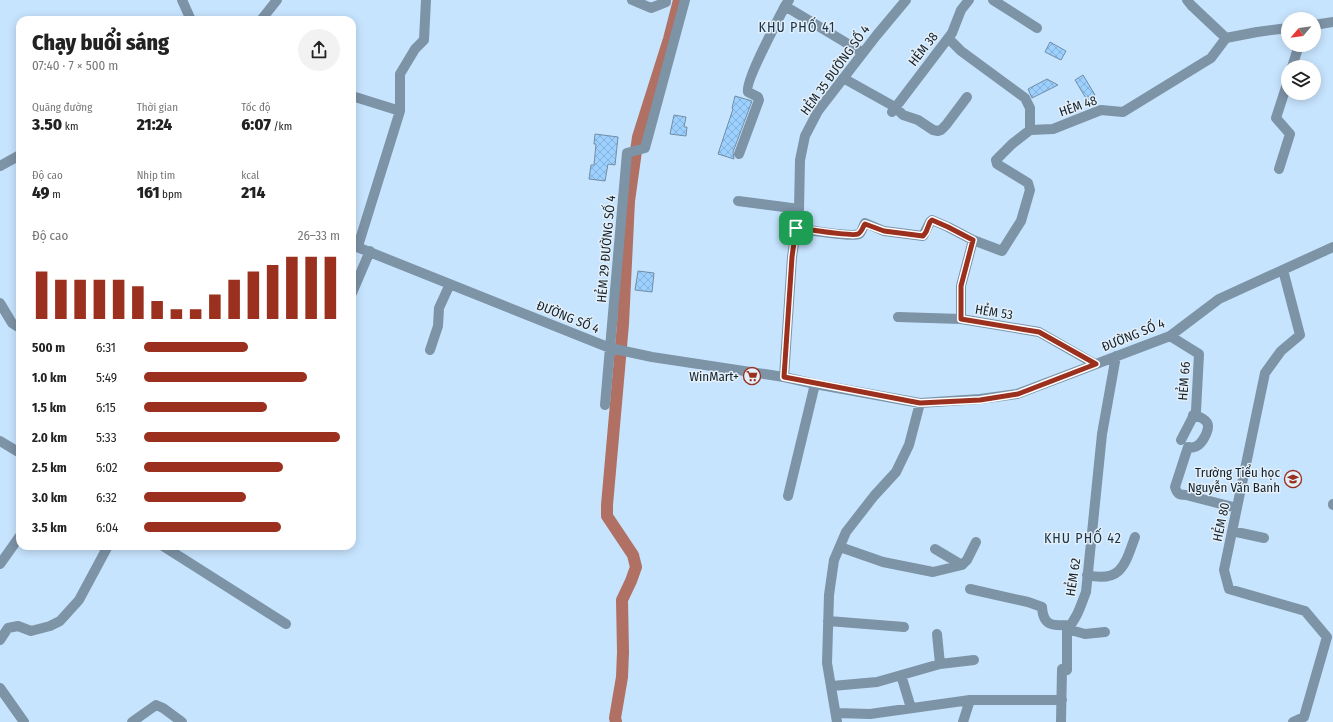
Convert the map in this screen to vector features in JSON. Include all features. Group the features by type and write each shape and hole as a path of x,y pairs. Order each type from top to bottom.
{"street":[{"path":"182,0 189,16"},
{"path":"264,16 277,0"},
{"path":"356,243 400,111 400,74 415,49 424,40 426,0"},
{"path":"632,0 651,8 666,2 666,0"},
{"name":"HẺM 29 ĐƯỜNG SỐ 4","path":"605,405 627,153 645,148 685,0"},
{"name":"HẺM 35 ĐƯỜNG SỐ 4","path":"784,377 792,257 799,209 800,160 805,136 818,112 843,78 906,0"},
{"name":"HẺM 38","path":"893,109 952,33 961,10 969,0"},
{"path":"993,0 1037,28"},
{"path":"1187,0 1226,38 1281,29"},
{"path":"739,154 759,100 758,97 748,92 747,87 787,3 863,53"},
{"path":"1321,24 1333,22"},
{"path":"796,228 857,234 861,232 865,224 884,231 923,236 932,220 973,240 1002,251 1021,222 1030,190 1028,183 997,164 996,160 1012,144 1030,130 1030,108 1025,98 961,51 948,38"},
{"name":"HẺM 48","path":"1030,130 1053,129 1101,110 1123,112 1211,58 1226,38"},
{"path":"843,78 903,115 918,120 933,130 938,131 946,125 967,97"},
{"path":"356,97 400,111"},
{"path":"1279,169 1290,134 1276,118 1282,100"},
{"path":"0,166 16,157"},
{"path":"738,201 799,209"},
{"name":"HẺM 53","path":"973,240 961,286 961,319 1039,332 1096,364"},
{"name":"ĐƯỜNG SỐ 4","path":"356,246 610,348 784,377 920,403 980,400 1018,394 1170,336 1219,299 1333,247"},
{"path":"356,284 370,251"},
{"name":"HẺM 80","path":"1284,270 1300,335 1281,351 1265,373 1224,570 1229,589 1305,611 1327,637 1304,717 1293,722"},
{"path":"430,350 438,326 439,308 450,284"},
{"path":"0,303 12,323 16,326"},
{"path":"898,317 961,319"},
{"name":"HẺM 66","path":"1170,336 1199,354 1196,411 1181,440"},
{"name":"HẺM 62","path":"1061,722 1062,669 1066,670 1069,627 1079,611 1086,592 1102,434 1116,356"},
{"path":"788,496 815,384"},
{"path":"920,403 909,445 896,472 874,496 846,532 834,560 829,595 827,662 837,717 870,714 970,700 1062,700"},
{"path":"1194,415 1203,419 1207,423 1208,427 1199,444 1195,447 1188,447 1175,487 1176,492 1180,495 1186,495 1237,508"},
{"path":"0,441 16,451"},
{"path":"1232,531 1264,538"},
{"path":"1088,575 1100,577 1116,573 1123,567 1135,537"},
{"path":"0,564 16,542"},
{"path":"840,547 883,562 933,572 962,565 967,560 976,542"},
{"path":"935,549 962,565"},
{"path":"0,640 4,626 18,626 31,631 50,626 60,620 79,600 106,550"},
{"path":"169,550 286,624"},
{"path":"970,589 1028,602 1042,607 1044,617 1050,624 1056,626 1069,627 1085,634 1105,632"},
{"path":"828,621 904,627"},
{"path":"936,634 940,664"},
{"path":"832,686 877,682 940,664 974,660"},
{"path":"901,675 911,708"},
{"path":"0,688 24,722"},
{"path":"963,722 970,700"},
{"path":"132,722 156,705 163,708 182,722"}],"building":[{"path":"1050,42 1066,51 1061,60 1045,52"},
{"path":"1083,75 1095,95 1087,100 1075,80"},
{"path":"1047,79 1058,85 1032,98 1028,89"},
{"path":"735,96 752,101 733,152 734,159 718,154 733,109"},
{"path":"674,115 686,117 684,127 687,127 686,136 670,134"},
{"path":"595,134 618,137 615,165 608,164 605,181 589,179 591,165 594,165 596,144 594,144"},
{"path":"638,271 654,273 652,292 635,290"}],"waterway":[{"path":"616,722 615,718 622,677 622,600 636,567 633,555 607,516 623,324 629,201 638,137 669,39 679,0"}],"place":[{"name":"WinMart+","path":"752,376"},
{"name":"Trường Tiểu học Nguyễn Văn Banh","path":"1293,479"}],"district":[{"name":"KHU PHỐ 41","path":"797,27"},
{"name":"KHU PHỐ 42","path":"1083,538"}],"route":[{"path":"932,220 948,227 973,240 961,286 961,319 1039,332 1096,364 1018,394 980,400 920,403 784,377 792,257 796,228 857,234 861,232 864,224 867,224 884,231 923,236 932,220"}]}
